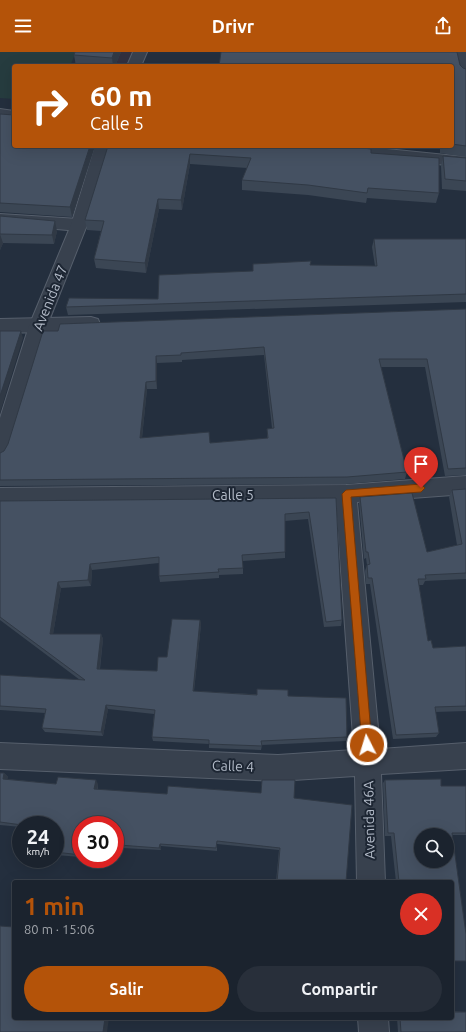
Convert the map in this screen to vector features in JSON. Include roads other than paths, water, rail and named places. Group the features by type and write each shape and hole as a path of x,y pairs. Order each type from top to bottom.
{"street":[{"path":"135,64 140,52"},
{"path":"460,52 466,74"},
{"path":"0,113 12,115"},
{"name":"Avenida 47","path":"0,451 38,326 80,226 102,148"},
{"path":"330,148 466,162"},
{"path":"0,219 80,226"},
{"path":"0,326 108,323"},
{"name":"Calle 5","path":"0,497 346,494 466,484"},
{"name":"Avenida 46A","path":"346,494 368,761 371,880"},
{"name":"Calle 4","path":"0,756 278,768 368,761 466,756"},
{"path":"374,1020 374,1032"}]}
